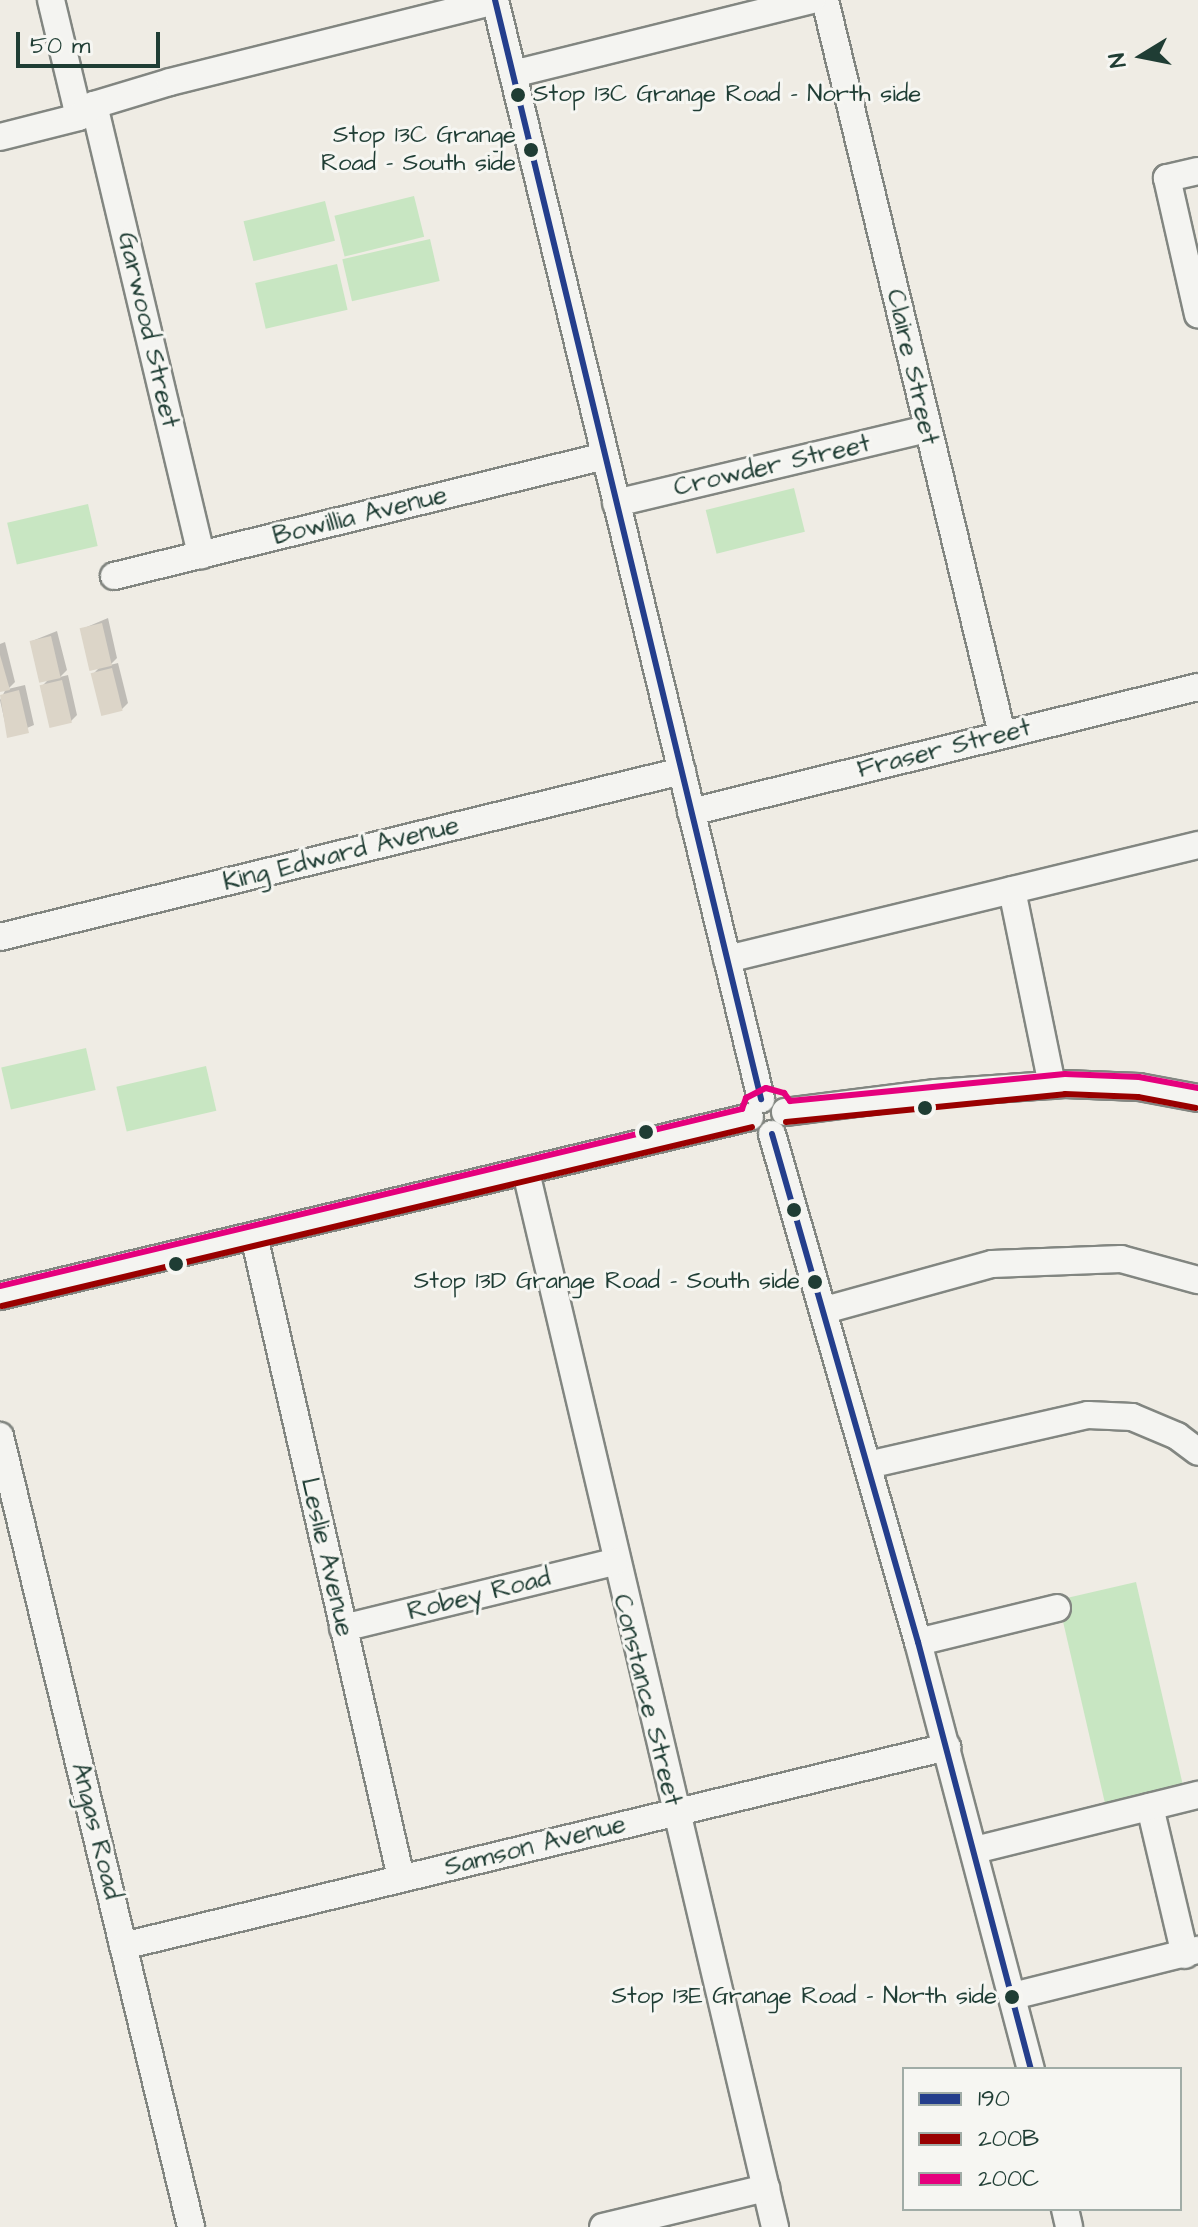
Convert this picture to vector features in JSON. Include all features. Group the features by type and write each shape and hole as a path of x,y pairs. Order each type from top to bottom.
{"street":[{"name":"Garwood Street","path":"51,0 87,111 201,555"},
{"path":"513,74 812,0"},
{"name":"Claire Street","path":"825,0 1002,734"},
{"path":"0,137 495,1 727,959 757,1131 779,1123 936,1093 1052,1085 1139,1087 1198,1098"},
{"path":"1198,171 1167,178 1198,315"},
{"name":"Crowder Street","path":"616,503 927,429"},
{"name":"Bowillia Avenue","path":"114,576 605,456"},
{"name":"Fraser Street","path":"691,812 1198,687"},
{"name":"King Edward Avenue","path":"0,937 682,771"},
{"path":"727,959 1198,845"},
{"path":"1012,890 1052,1085"},
{"path":"0,1296 526,1172 755,1108"},
{"path":"779,1123 825,1310 975,1850 1031,2067"},
{"name":"Constance Street","path":"526,1172 614,1562 775,2227"},
{"name":"Leslie Avenue","path":"254,1236 401,1878"},
{"path":"825,1310 992,1264 1121,1259 1198,1280"},
{"path":"868,1465 1088,1415 1132,1417 1177,1436 1198,1452"},
{"name":"Angas Road","path":"0,1436 191,2227"},
{"name":"Robey Road","path":"343,1628 614,1562"},
{"path":"918,1642 1057,1608"},
{"name":"Samson Avenue","path":"123,1946 947,1747"},
{"path":"975,1850 1198,1795"},
{"path":"1013,1996 1189,1952 1150,1807"},
{"path":"603,2227 766,2188"}],"green space":[{"path":"414,196 424,237 345,257 334,216"},
{"path":"325,201 335,241 253,261 243,221"},
{"path":"430,239 440,281 352,301 342,259"},
{"path":"337,264 348,310 266,329 255,283"},
{"path":"794,488 805,532 717,554 706,510"},
{"path":"88,504 98,546 17,565 7,523"},
{"path":"86,1048 96,1090 11,1109 1,1068"},
{"path":"206,1066 216,1111 127,1132 116,1087"},
{"path":"1136,1582 1185,1792 1107,1810 1058,1600"}],"building":[{"path":"102,623 112,666 89,671 80,628"},
{"path":"51,636 61,678 39,683 30,641"},
{"path":"0,655 10,690 0,692"},
{"path":"112,668 123,711 101,716 91,673"},
{"path":"62,680 72,723 49,728 40,685"},
{"path":"19,690 29,733 7,738 0,695"}],"transit line":[{"name":"190","path":"495,0 761,1099"},
{"name":"200C","path":"0,1286 742,1109 746,1098 766,1088 784,1093 790,1101 1065,1074 1139,1077 1198,1088"},
{"name":"200B","path":"786,1122 1065,1094 1138,1097 1196,1108"},
{"name":"200B","path":"2,1306 752,1127"},
{"name":"190","path":"772,1134 918,1642 1030,2067"}],"place":[{"name":"Stop 13C Grange Road - North side","path":"518,95"},
{"name":"Stop 13C Grange Road - South side","path":"531,150"},
{"name":"Stop 13D Grange Road - South side","path":"815,1282"},
{"name":"Stop 13E Grange Road - North side","path":"1012,1997"}]}
